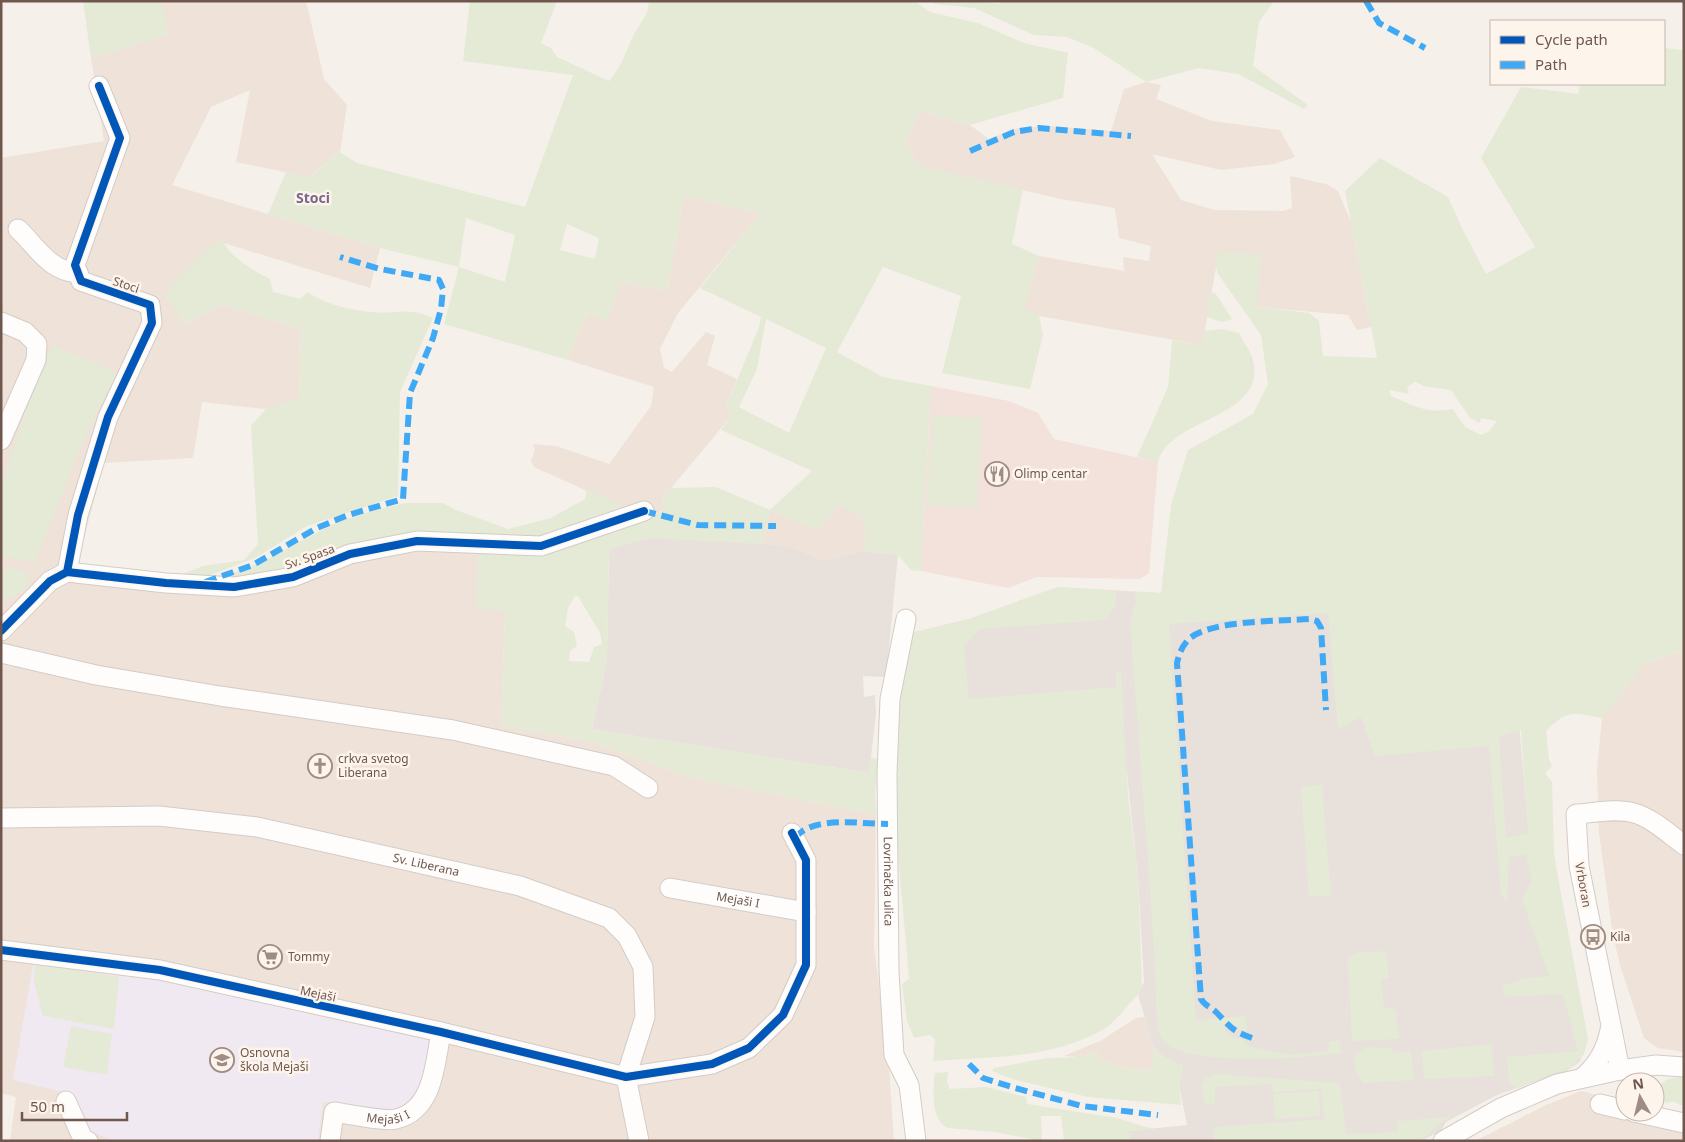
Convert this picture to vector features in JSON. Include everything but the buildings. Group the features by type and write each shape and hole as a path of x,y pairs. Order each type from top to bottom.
{"street":[{"path":"18,229 50,263 67,272 78,273 75,265 120,138 99,86"},
{"name":"Stoci","path":"67,572 78,515 108,417 152,323 150,305 81,281 78,273"},
{"path":"1,322 25,332 37,344 36,360 1,440"},
{"name":"Sv. Spasa","path":"67,572 166,584 234,587 293,577 350,554 416,541 541,546 644,511"},
{"path":"1,631 50,580 67,572"},
{"name":"Lovrinačka ulica","path":"906,619 890,699 887,774 888,972 894,1055 910,1085 916,1141"},
{"path":"1,653 96,675 220,696 453,730 614,766 648,788"},
{"name":"Vrboran","path":"1620,1070 1579,866 1576,814 1633,812 1643,816 1684,845"},
{"name":"Sv. Liberana","path":"1,818 159,816 257,827 520,886 608,918 627,936 643,967 645,1017 626,1077 639,1141"},
{"path":"626,1077 712,1064 750,1048 783,1015 806,965 806,860 792,833"},
{"name":"Mejaši I","path":"670,888 806,912"},
{"name":"Mejaši","path":"1,950 160,970 441,1032 626,1077"},
{"path":"1582,1078 1597,1064 1607,1044 1611,1027"},
{"name":"Mejaši I","path":"330,1141 334,1112 395,1119 414,1111 432,1085 441,1032"},
{"path":"1443,1141 1468,1134 1532,1094 1582,1078 1656,1065 1684,1067"},
{"path":"66,1101 83,1139 88,1141"},
{"path":"1600,1104 1615,1108"},
{"path":"1665,1119 1684,1123"}],"shaded area":[{"path":"161,1 306,1 324,79 347,105 340,152 309,177 236,162 250,90 211,107 172,185 380,248 370,288 217,241 185,324 222,304 301,329 299,400 266,409 202,402 193,458 104,463 77,565 220,582 478,539 505,611 501,725 591,742 689,777 876,815 874,947 889,1067 894,1141 10,1141 16,1097 1,1093 1,158 104,141 91,58 168,34"},
{"path":"1146,82 1161,85 1156,99 1212,121 1280,130 1295,157 1274,164 1221,170 1152,154 1181,200 1214,210 1283,211 1292,208 1290,176 1326,184 1338,191 1351,222 1371,327 1357,330 1348,315 1257,307 1257,282 1219,251 1202,345 1039,316 1024,308 1039,256 1124,271 1123,257 1149,261 1151,246 1119,238 1115,208 1061,199 918,166 906,141 920,111 970,125 989,139 1018,128 1050,126 1111,131 1124,89"},
{"path":"684,196 761,213 678,313 660,349 664,368 672,372 706,332 715,336 707,365 737,379 726,406 732,415 662,499 665,509 647,518 534,467 531,461 535,450 533,444 556,446 609,464 651,406 654,387 568,360 587,312 607,321 620,282 667,290"},
{"path":"931,386 1009,401 1038,413 1054,439 1158,462 1149,573 1140,579 1037,577 1008,588 921,571"},
{"path":"839,504 863,516 867,524 864,551 825,561 787,546 762,544 770,510 819,530"},
{"path":"648,538 695,539 787,546 825,561 864,551 898,555 886,677 863,676 864,697 875,695 876,714 869,773 592,729 607,660 609,549"},
{"path":"1058,587 1161,593 1507,591 1532,867 1581,1060 1566,1071 1497,1095 1446,1122 1441,1131 1420,1141 1129,1141 1128,1131 1187,1125 1179,1085 1183,1066 1165,1058 1154,1047 1138,995 1144,982 1138,877 1127,773 897,728 911,633 969,619"},
{"path":"1684,650 1684,1052 1658,1048 1644,1038 1620,965 1613,935 1599,833 1597,770 1602,718 1583,695 1626,670"},
{"name":"Osnovna škola Mejaši","path":"34,959 177,984 432,1041 424,1080 409,1103 396,1110 323,1102 318,1141 113,1141 88,1130 75,1095 13,1080"},
{"path":"1145,1017 1154,1047 1152,1070 1120,1067 1100,1059 1097,1052 1080,1057 1064,1056 1100,1041 1136,1018"},
{"path":"1581,1091 1602,1096 1615,1105 1615,1122 1665,1122 1665,1113 1684,1113 1684,1141 1475,1141 1546,1105"}],"green space":[{"path":"83,1 161,1 169,34 91,58"},
{"path":"470,1 557,1 541,43 551,48 557,57 609,81 619,67 646,15 649,1 915,1 930,12 978,23 1024,43 1068,53 1063,98 970,125 920,111 906,141 918,166 1023,189 1012,244 1039,256 1025,308 1039,316 1043,335 1030,389 942,373 961,296 883,267 837,352 883,377 931,386 921,571 911,570 898,555 864,551 866,532 864,521 856,513 839,504 819,530 770,510 812,471 721,430 732,415 726,407 759,327 761,317 700,288 761,213 684,196 667,290 620,282 607,322 587,312 568,360 444,324 459,267 380,248 268,214 286,172 310,177 340,152 357,163 525,207 573,75 463,61","holes":["466,218 515,235 505,282 459,267","567,224 599,238 595,259 560,250","766,319 826,348 789,433 739,407 757,369"]},
{"path":"931,1 982,1 999,4 1000,1 1274,1 1259,22 1253,66 1308,105 1304,109 1238,74 1199,68 1146,82 1092,47 1067,37 1034,35 974,8 935,4"},
{"path":"1665,48 1684,50 1684,650 1645,663 1602,718 1571,714 1560,719 1546,731 1549,759 1552,766 1545,773 1552,782 1554,853 1588,1039 1584,1054 1572,1067 1517,1088 1509,1083 1507,1057 1578,1051 1563,994 1505,997 1502,986 1524,978 1549,976 1522,899 1532,881 1526,854 1509,857 1507,904 1501,895 1489,746 1375,756 1361,717 1338,729 1328,613 1169,624 1196,1020 1246,1016 1248,1031 1242,1031 1227,1021 1225,1031 1230,1036 1241,1039 1248,1046 1289,1055 1328,1051 1329,1042 1339,1040 1341,1053 1249,1059 1197,1055 1177,1050 1164,1042 1159,1033 1158,1024 1151,901 1130,622 1136,601 1135,592 1161,593 1171,505 1188,450 1253,414 1268,384 1261,335 1218,274 1215,264 1218,251 1261,254 1257,307 1309,313 1319,321 1323,356 1377,358 1345,191 1380,158 1448,197 1486,274 1535,247 1481,158 1521,87 1578,94 1580,85 1665,85","holes":["1415,382 1424,386 1451,390 1470,418 1480,423 1481,418 1497,421 1488,432 1481,435 1465,427 1453,409 1427,410 1391,396 1389,390 1409,394 1407,387","1521,730 1528,833 1506,838 1499,736"]},
{"path":"217,240 223,242 244,264 270,279 273,292 300,299 308,292 322,300 346,308 380,313 416,312 433,318 400,392 398,496 307,526 255,558 197,580 172,578 203,566 244,560 258,544 251,426 266,409 299,399 301,329 222,304 185,324 164,294"},
{"path":"1210,292 1216,294 1232,319 1222,322 1206,317"},
{"path":"1222,329 1239,333 1252,357 1254,377 1247,393 1234,405 1217,416 1180,435 1166,447 1158,462 1137,457 1168,387 1172,340 1201,345 1204,331"},
{"path":"53,345 117,373 80,448 35,562 1,556 1,488 29,401"},
{"path":"932,415 982,418 977,508 927,506"},
{"path":"716,487 770,510 762,544 648,538 609,549 607,660 592,729 869,773 871,757 879,760 875,790 876,815 689,777 591,742 501,725 505,611 476,610 478,550 648,518 665,509 662,499 670,488","holes":["575,596 578,596 600,633 602,644 594,647 589,662 569,661 570,651 577,646 574,632 565,626 568,608"]},
{"path":"587,489 632,511 529,541 498,542 310,562 264,577 212,581 264,561 337,522 379,509 407,503 443,503 456,510 508,529 551,518 585,499"},
{"path":"1,567 29,573 25,589 1,603"},
{"path":"1058,587 1116,591 1115,607 1106,620 980,629 964,645 969,699 1116,687 1116,672 1121,671 1128,794 1138,877 1142,987 1136,997 1111,1024 1084,1039 1064,1046 1021,1055 933,1061 935,1039 930,1035 914,1038 907,1021 902,984 909,979 898,854 895,759 898,716 911,633 969,619"},
{"path":"1322,785 1331,895 1309,897 1301,787"},
{"path":"1386,951 1389,978 1381,979 1384,1008 1396,1010 1399,1039 1352,1041 1348,958 1355,953"},
{"path":"35,963 119,977 114,1029 43,1016 34,982"},
{"path":"71,1026 112,1034 107,1075 63,1067"},
{"path":"1492,1044 1494,1076 1424,1079 1422,1051"},
{"path":"1154,1047 1165,1058 1183,1065 1179,1085 1181,1105 1088,1097 1012,1079 992,1071 994,1068 1047,1058 1080,1057 1097,1052 1100,1059 1120,1067 1152,1070"},
{"path":"1366,1047 1392,1048 1393,1053 1411,1051 1414,1080 1363,1083 1355,1069 1354,1057"},
{"path":"948,1072 947,1082 950,1089 986,1087 1026,1097 1027,1104 1117,1118 1153,1129 1128,1131 1129,1141 1064,1141 1061,1116 1041,1116 1042,1141 995,1132 947,1128 935,1110 933,1095 935,1073"},
{"path":"1216,1074 1338,1083 1341,1089 1346,1134 1397,1132 1398,1121 1451,1117 1417,1141 1214,1141 1213,1127 1324,1119 1321,1089 1273,1092 1272,1084 1215,1087 1215,1105 1204,1103 1201,1085 1205,1078"},
{"path":"1684,1078 1684,1107 1673,1101 1665,1102 1665,1081 1668,1079"},
{"path":"1319,1091 1320,1116 1275,1119 1273,1094"}],"marked path":[{"path":"1366,1 1379,23 1425,48"},
{"path":"970,151 1014,132 1039,128 1131,136"},
{"path":"205,582 253,565 317,528 348,515 403,499 410,393 433,338 441,309 443,289 439,280 380,269 340,257"},
{"path":"644,511 698,525 776,526"},
{"path":"1252,1038 1231,1028 1201,999 1177,663 1180,653 1184,644 1189,639 1213,628 1265,621 1310,619 1317,621 1321,628 1326,710"},
{"path":"795,838 803,831 825,823 888,824"},
{"path":"969,1064 983,1078 1015,1088 1082,1106 1158,1115"}],"cycle path":[{"path":"67,572 78,515 108,417 152,323 150,305 81,281 75,265 120,138 99,86"},
{"path":"1,631 50,581 67,572 166,583 234,587 293,577 350,554 417,541 541,546 644,511"},
{"path":"1,950 160,970 441,1032 626,1077 712,1064 749,1048 783,1015 806,965 806,860 792,833"}],"place":[{"name":"Olimp centar","path":"997,474"},
{"name":"crkva svetog Liberana","path":"320,766"},
{"name":"Kila","path":"1593,937"},
{"name":"Tommy","path":"270,957"},
{"name":"Osnovna škola Mejaši","path":"222,1060"}],"district":[{"name":"Stoci","path":"313,198"}]}
